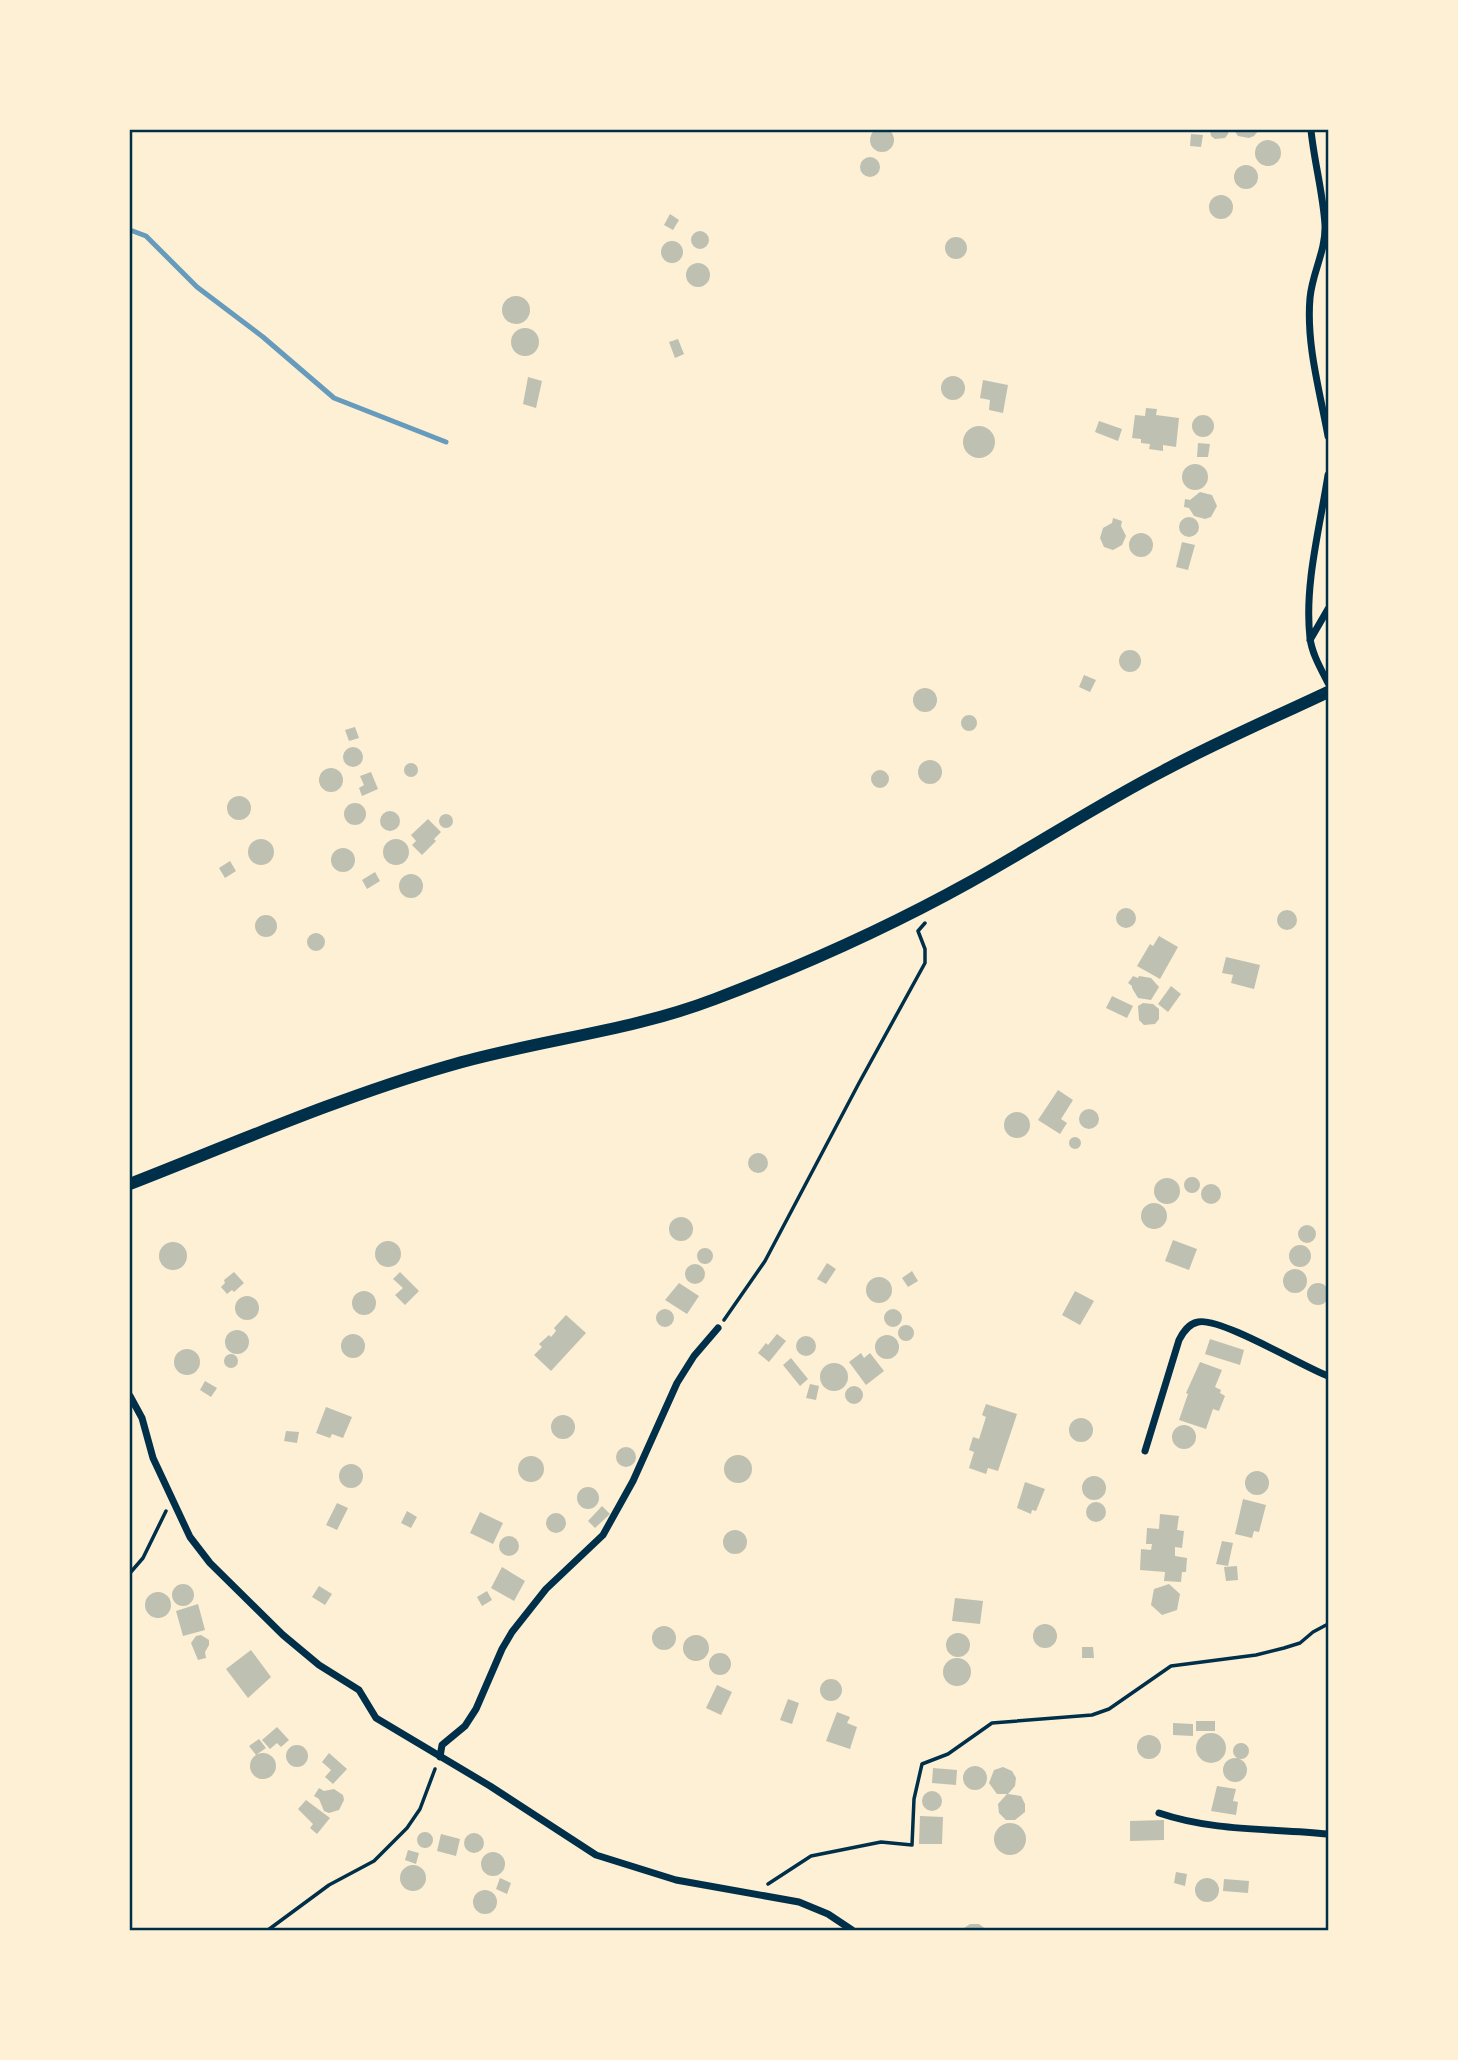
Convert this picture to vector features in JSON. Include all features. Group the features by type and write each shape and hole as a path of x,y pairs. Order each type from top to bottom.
{"street":[{"path":"1311,130 1325,226 1324,244 1314,279 1309,313 1318,390 1328,436"},
{"path":"1328,475 1312,580 1310,640 1316,660 1328,683"},
{"path":"1310,640 1328,609"},
{"path":"130,1184 325,1108 445,1067 534,1044 652,1020 725,995 893,921 970,881 1164,770 1328,692"},
{"path":"1145,1451 1179,1340 1185,1329 1198,1322 1219,1324 1328,1376"},
{"path":"440,1757 442,1745 465,1726 476,1709 512,1632 546,1589 603,1535 633,1481 677,1383 694,1356 718,1328"},
{"path":"130,1396 142,1418 153,1458 190,1537 211,1563 283,1635 319,1665 359,1690 376,1718 490,1786 596,1855 676,1880 799,1902 828,1914 852,1930"},
{"path":"1159,1813 1187,1823 1215,1827 1328,1834"}],"path":[{"path":"718,1328 765,1261 925,962 925,949 918,931 931,916"},
{"path":"130,1573 151,1544 171,1500"},
{"path":"758,1894 811,1856 881,1842 912,1845 915,1800 922,1764 948,1754 992,1723 1092,1716 1109,1709 1171,1666 1256,1655 1284,1648 1300,1643 1328,1624"},
{"path":"268,1930 329,1885 374,1861 407,1828 420,1809 440,1757"}],"building":[{"path":"877,128 887,128 894,135 894,145 887,152 877,152 870,145 870,135"},
{"path":"1210,130 1229,130 1225,138 1215,139"},
{"path":"1234,130 1259,130 1249,138 1238,136"},
{"path":"1191,134 1203,135 1201,147 1190,146"},
{"path":"1268,140 1277,144 1281,153 1277,162 1268,166 1259,162 1255,153 1259,144"},
{"path":"870,157 877,160 880,167 877,174 870,177 863,174 860,167 863,160"},
{"path":"1246,165 1254,169 1258,177 1254,185 1246,189 1238,185 1234,177 1238,169"},
{"path":"1221,195 1229,199 1233,207 1229,215 1221,219 1213,215 1209,207 1213,199"},
{"path":"670,214 679,220 673,230 664,225"},
{"path":"700,231 706,234 709,240 706,246 700,249 694,246 691,240 694,234"},
{"path":"956,237 964,240 967,248 964,256 956,259 948,256 945,248 948,240"},
{"path":"672,241 680,244 683,252 680,260 672,263 664,260 661,252 664,244"},
{"path":"698,263 709,270 710,275 703,286 698,287 687,280 686,275 693,264"},
{"path":"516,296 526,300 530,310 526,320 516,324 506,320 502,310 506,300"},
{"path":"525,328 535,332 539,342 535,352 525,356 515,352 511,342 515,332"},
{"path":"678,339 684,354 675,358 669,342"},
{"path":"953,376 962,379 965,388 962,397 953,400 944,397 941,388 944,379"},
{"path":"528,377 542,381 536,408 523,404"},
{"path":"983,380 1008,385 1003,413 989,410 990,400 980,398"},
{"path":"1146,408 1157,409 1156,415 1179,418 1176,447 1163,445 1163,451 1149,449 1150,444 1132,438 1135,415 1145,416"},
{"path":"1203,415 1211,418 1214,426 1211,434 1203,437 1195,434 1192,426 1195,418"},
{"path":"1099,421 1122,429 1118,441 1095,432"},
{"path":"979,426 990,431 995,442 990,453 979,458 968,453 963,442 968,431"},
{"path":"1198,443 1210,444 1208,457 1197,457"},
{"path":"1195,464 1204,468 1208,477 1204,486 1195,490 1186,486 1182,477 1186,468"},
{"path":"1200,492 1212,495 1217,506 1211,517 1205,519 1194,516 1189,508 1184,507 1185,499 1190,500"},
{"path":"1189,517 1196,520 1199,527 1196,534 1189,537 1182,534 1179,527 1182,520"},
{"path":"1113,518 1122,521 1121,526 1126,536 1122,545 1113,550 1104,547 1100,538 1103,528 1112,523"},
{"path":"1141,533 1152,540 1153,545 1146,556 1141,557 1130,550 1129,545 1136,534"},
{"path":"1182,542 1195,545 1188,570 1176,567"},
{"path":"1130,650 1138,653 1141,661 1138,669 1130,672 1122,669 1119,661 1122,653"},
{"path":"1084,675 1096,680 1090,692 1079,687"},
{"path":"925,688 934,691 937,700 934,709 925,712 916,709 913,700 916,691"},
{"path":"969,715 975,717 975,729 969,731 963,729 961,723 963,717"},
{"path":"355,727 359,738 349,741 345,730"},
{"path":"353,747 360,750 363,757 360,764 353,767 346,764 343,757 346,750"},
{"path":"930,760 939,763 942,772 939,781 930,784 921,781 918,772 921,763"},
{"path":"408,763 414,763 418,770 414,777 408,777 404,773 404,767"},
{"path":"331,768 339,772 343,780 339,788 331,792 323,788 319,780 323,772"},
{"path":"876,770 884,770 889,779 887,786 876,788 871,783 871,775"},
{"path":"371,772 378,789 362,796 359,788 364,785 360,776"},
{"path":"239,796 248,799 251,808 248,817 239,820 230,817 227,808 230,799"},
{"path":"355,803 363,806 366,814 363,822 355,825 347,822 344,814 347,806"},
{"path":"390,811 397,814 400,821 397,828 390,831 383,828 380,821 383,814"},
{"path":"446,814 451,816 451,826 446,828 441,826 439,821 441,816"},
{"path":"428,819 441,832 422,855 412,845 416,841 411,835"},
{"path":"261,839 270,843 274,852 270,861 261,865 252,861 248,852 252,843"},
{"path":"396,839 405,843 409,852 405,861 396,865 387,861 383,852 387,843"},
{"path":"343,848 351,852 355,860 351,868 343,872 335,868 331,860 335,852"},
{"path":"230,861 236,871 225,878 219,868"},
{"path":"375,872 380,881 367,889 362,880"},
{"path":"411,874 420,877 423,886 420,895 411,898 402,895 399,886 402,877"},
{"path":"1126,908 1133,911 1136,918 1133,925 1126,928 1119,925 1116,918 1119,911"},
{"path":"1283,910 1291,910 1297,920 1291,930 1283,930 1277,924 1277,916"},
{"path":"262,915 270,915 277,922 277,930 270,937 262,937 255,930 255,922"},
{"path":"316,933 322,936 325,942 322,948 316,951 310,948 307,942 310,936"},
{"path":"1159,936 1178,947 1160,979 1137,966 1150,944 1153,946"},
{"path":"1226,957 1260,965 1254,989 1231,983 1233,975 1222,973"},
{"path":"1133,976 1151,978 1159,987 1151,1000 1138,998 1128,983"},
{"path":"1171,986 1181,994 1168,1012 1158,1004"},
{"path":"1112,996 1133,1006 1127,1018 1106,1008"},
{"path":"1143,1003 1153,1004 1159,1009 1159,1019 1155,1024 1144,1025 1139,1020 1138,1006"},
{"path":"1058,1090 1073,1100 1061,1119 1067,1123 1060,1134 1038,1120"},
{"path":"1089,1109 1096,1112 1099,1119 1096,1126 1089,1129 1082,1126 1079,1119 1082,1112"},
{"path":"1017,1112 1026,1116 1030,1125 1026,1134 1017,1138 1008,1134 1004,1125 1008,1116"},
{"path":"1070,1138 1080,1138 1080,1148 1070,1148"},
{"path":"758,1153 765,1156 768,1163 765,1170 758,1173 751,1170 748,1163 751,1156"},
{"path":"1189,1177 1195,1177 1200,1185 1198,1191 1189,1193 1184,1188 1184,1182"},
{"path":"1167,1178 1176,1182 1180,1191 1176,1200 1167,1204 1158,1200 1154,1191 1158,1182"},
{"path":"1211,1184 1218,1187 1221,1194 1218,1201 1211,1204 1204,1201 1201,1194 1204,1187"},
{"path":"1154,1203 1163,1207 1167,1216 1163,1225 1154,1229 1145,1225 1141,1216 1145,1207"},
{"path":"681,1217 690,1220 693,1229 690,1238 681,1241 672,1238 669,1229 672,1220"},
{"path":"1307,1225 1313,1228 1316,1234 1313,1240 1307,1243 1301,1240 1298,1234 1301,1228"},
{"path":"1173,1240 1197,1249 1189,1270 1165,1261"},
{"path":"388,1241 397,1245 401,1254 397,1263 388,1267 379,1263 375,1254 379,1245"},
{"path":"173,1242 183,1246 187,1256 183,1266 173,1270 163,1266 159,1256 163,1246"},
{"path":"1300,1245 1308,1248 1311,1256 1308,1264 1300,1267 1292,1264 1289,1256 1292,1248"},
{"path":"702,1248 708,1248 713,1256 711,1262 702,1264 697,1259 697,1253"},
{"path":"827,1263 836,1269 826,1284 817,1279"},
{"path":"695,1264 702,1267 705,1274 702,1281 695,1284 688,1281 685,1274 688,1267"},
{"path":"1295,1269 1303,1273 1307,1281 1303,1289 1295,1293 1287,1289 1283,1281 1287,1273"},
{"path":"912,1271 918,1281 908,1287 902,1278"},
{"path":"234,1272 244,1283 234,1292 232,1290 227,1294 221,1287 225,1283 224,1280"},
{"path":"400,1272 419,1291 405,1305 395,1295 403,1288 393,1279"},
{"path":"879,1277 888,1281 892,1290 888,1299 879,1303 870,1299 866,1290 870,1281"},
{"path":"679,1283 699,1296 687,1314 665,1300"},
{"path":"1314,1283 1322,1283 1329,1290 1329,1298 1322,1305 1314,1305 1307,1298 1307,1290"},
{"path":"364,1291 372,1295 376,1303 372,1311 364,1315 356,1311 352,1303 356,1295"},
{"path":"1075,1291 1094,1301 1080,1325 1062,1315"},
{"path":"247,1296 256,1299 259,1308 256,1317 247,1320 238,1317 235,1308 238,1299"},
{"path":"665,1309 671,1312 674,1318 671,1324 665,1327 659,1324 656,1318 659,1312"},
{"path":"889,1309 897,1309 902,1318 900,1325 889,1327 884,1322 884,1314"},
{"path":"566,1315 586,1333 551,1371 534,1355 542,1347 539,1344 549,1335 551,1337 556,1331 554,1328"},
{"path":"906,1325 912,1327 912,1339 906,1341 900,1339 898,1333 900,1327"},
{"path":"237,1330 246,1333 249,1342 246,1351 237,1354 228,1351 225,1342 228,1333"},
{"path":"353,1334 362,1337 365,1346 362,1355 353,1358 344,1355 341,1346 344,1337"},
{"path":"777,1334 786,1341 769,1362 758,1353"},
{"path":"887,1335 896,1338 899,1347 896,1356 887,1359 878,1356 875,1347 878,1338"},
{"path":"806,1336 813,1339 816,1346 813,1353 806,1356 799,1353 796,1346 799,1339"},
{"path":"1210,1339 1244,1350 1240,1365 1205,1354"},
{"path":"187,1349 196,1353 200,1362 196,1371 187,1375 178,1371 174,1362 178,1353"},
{"path":"861,1353 864,1358 870,1353 884,1371 866,1385 849,1362"},
{"path":"228,1354 234,1354 238,1361 234,1368 228,1368 224,1364 224,1358"},
{"path":"791,1358 808,1379 800,1386 783,1365"},
{"path":"1200,1362 1222,1370 1215,1387 1225,1396 1219,1411 1213,1409 1206,1429 1179,1420 1188,1394 1186,1393"},
{"path":"834,1363 844,1367 848,1377 844,1387 834,1391 824,1387 820,1377 824,1367"},
{"path":"205,1381 217,1388 211,1397 200,1390"},
{"path":"810,1384 819,1386 816,1400 806,1398"},
{"path":"854,1386 860,1389 863,1395 860,1401 854,1404 848,1401 845,1395 848,1389"},
{"path":"986,1404 1017,1414 998,1471 988,1468 986,1474 969,1468 974,1452 969,1450 973,1437 979,1439 986,1417 982,1415"},
{"path":"326,1407 352,1417 343,1438 332,1434 330,1438 316,1433"},
{"path":"563,1415 571,1419 575,1427 571,1435 563,1439 555,1435 551,1427 555,1419"},
{"path":"1081,1418 1089,1422 1093,1430 1089,1438 1081,1442 1073,1438 1069,1430 1073,1422"},
{"path":"1184,1425 1192,1429 1196,1437 1192,1445 1184,1449 1176,1445 1172,1437 1176,1429"},
{"path":"286,1431 299,1432 297,1443 284,1441"},
{"path":"622,1447 630,1447 636,1457 630,1467 622,1467 616,1461 616,1453"},
{"path":"738,1455 748,1459 752,1469 748,1479 738,1483 728,1479 724,1469 728,1459"},
{"path":"531,1456 540,1460 544,1469 540,1478 531,1482 522,1478 518,1469 522,1460"},
{"path":"351,1464 360,1467 363,1476 360,1485 351,1488 342,1485 339,1476 342,1467"},
{"path":"1257,1471 1265,1475 1269,1483 1265,1491 1257,1495 1249,1491 1245,1483 1249,1475"},
{"path":"1094,1476 1105,1483 1106,1488 1099,1499 1094,1500 1083,1493 1082,1488 1089,1477"},
{"path":"1025,1482 1045,1489 1036,1511 1032,1510 1031,1514 1017,1508"},
{"path":"588,1487 596,1490 599,1498 596,1506 588,1509 580,1506 577,1498 580,1490"},
{"path":"1243,1499 1266,1505 1259,1532 1254,1531 1252,1538 1235,1534"},
{"path":"1096,1502 1103,1505 1106,1512 1103,1519 1096,1522 1089,1519 1086,1512 1089,1505"},
{"path":"337,1503 348,1508 337,1530 326,1525"},
{"path":"602,1506 610,1514 595,1528 588,1521"},
{"path":"407,1511 417,1517 411,1528 401,1523"},
{"path":"480,1512 503,1523 493,1544 470,1533"},
{"path":"556,1513 563,1516 566,1523 563,1530 556,1533 549,1530 546,1523 549,1516"},
{"path":"1160,1514 1179,1516 1177,1530 1184,1531 1182,1548 1175,1547 1175,1556 1187,1558 1186,1572 1182,1572 1181,1582 1164,1581 1165,1572 1140,1570 1141,1549 1151,1550 1152,1544 1146,1544 1147,1528 1159,1529"},
{"path":"735,1530 743,1534 747,1542 743,1550 735,1554 727,1550 723,1542 727,1534"},
{"path":"509,1536 516,1539 519,1546 516,1553 509,1556 502,1553 499,1546 502,1539"},
{"path":"1222,1541 1233,1543 1228,1566 1216,1564"},
{"path":"1237,1566 1238,1580 1226,1581 1224,1567"},
{"path":"502,1567 525,1581 514,1601 491,1588"},
{"path":"183,1584 191,1587 194,1595 191,1603 183,1606 175,1603 172,1595 175,1587"},
{"path":"1169,1584 1180,1594 1177,1610 1162,1615 1151,1605 1154,1589"},
{"path":"319,1586 332,1594 325,1605 312,1597"},
{"path":"487,1591 492,1600 482,1606 477,1597"},
{"path":"158,1592 167,1596 171,1605 167,1614 158,1618 149,1614 145,1605 149,1596"},
{"path":"955,1598 983,1601 980,1624 952,1621"},
{"path":"198,1604 205,1630 183,1636 176,1611"},
{"path":"1045,1624 1054,1627 1057,1636 1054,1645 1045,1648 1036,1645 1033,1636 1036,1627"},
{"path":"664,1626 672,1630 676,1638 672,1646 664,1650 656,1646 652,1638 656,1630"},
{"path":"958,1633 967,1636 970,1645 967,1654 958,1657 949,1654 946,1645 949,1636"},
{"path":"201,1635 209,1640 209,1645 205,1652 206,1658 198,1660 191,1643 196,1636"},
{"path":"696,1635 705,1639 709,1648 705,1657 696,1661 687,1657 683,1648 687,1639"},
{"path":"1082,1647 1093,1647 1094,1658 1082,1658"},
{"path":"251,1650 271,1677 248,1698 226,1669"},
{"path":"720,1653 728,1656 731,1664 728,1672 720,1675 712,1672 709,1664 712,1656"},
{"path":"957,1658 967,1662 971,1672 967,1682 957,1686 947,1682 943,1672 947,1662"},
{"path":"827,1679 835,1679 842,1686 842,1694 835,1701 827,1701 820,1694 820,1686"},
{"path":"717,1685 732,1692 721,1715 706,1708"},
{"path":"788,1699 799,1703 792,1724 780,1720"},
{"path":"837,1712 850,1717 847,1723 857,1727 850,1749 826,1741"},
{"path":"1196,1721 1215,1721 1215,1731 1196,1731"},
{"path":"1173,1723 1193,1724 1193,1736 1173,1735"},
{"path":"277,1727 289,1740 281,1747 277,1743 270,1749 262,1740"},
{"path":"1211,1733 1221,1738 1226,1748 1221,1758 1211,1763 1201,1758 1196,1748 1201,1738"},
{"path":"1149,1735 1158,1738 1161,1747 1158,1756 1149,1759 1140,1756 1137,1747 1140,1738"},
{"path":"259,1739 266,1748 256,1755 249,1746"},
{"path":"1241,1743 1247,1745 1247,1757 1241,1759 1235,1757 1233,1751 1235,1745"},
{"path":"297,1745 305,1748 308,1756 305,1764 297,1767 289,1764 286,1756 289,1748"},
{"path":"263,1753 272,1757 276,1766 272,1775 263,1779 254,1775 250,1766 254,1757"},
{"path":"329,1753 347,1769 333,1784 325,1777 331,1770 322,1762"},
{"path":"1235,1758 1244,1761 1247,1770 1244,1779 1235,1782 1226,1779 1223,1770 1226,1761"},
{"path":"975,1766 984,1769 987,1778 984,1787 975,1790 966,1787 963,1778 966,1769"},
{"path":"1003,1767 1012,1771 1016,1778 1015,1786 1008,1794 1021,1796 1025,1804 1025,1812 1015,1820 1006,1820 999,1813 998,1804 1007,1794 997,1794 989,1783 994,1770"},
{"path":"933,1768 957,1770 956,1785 932,1783"},
{"path":"1217,1786 1236,1789 1233,1801 1238,1802 1236,1815 1211,1811"},
{"path":"319,1788 324,1791 334,1789 343,1795 344,1800 339,1810 329,1813 324,1811 319,1799 314,1796"},
{"path":"932,1791 939,1794 942,1801 939,1808 932,1811 925,1808 922,1801 925,1794"},
{"path":"306,1800 330,1818 317,1834 310,1828 313,1824 298,1809"},
{"path":"920,1816 943,1817 942,1844 919,1844"},
{"path":"1164,1820 1164,1840 1130,1841 1130,1821"},
{"path":"1010,1823 1021,1828 1026,1839 1021,1850 1010,1855 999,1850 994,1839 999,1828"},
{"path":"425,1832 431,1834 431,1846 425,1848 419,1846 417,1840 419,1834"},
{"path":"474,1833 481,1836 484,1843 481,1850 474,1853 467,1850 464,1843 467,1836"},
{"path":"441,1834 460,1839 456,1856 437,1851"},
{"path":"408,1850 419,1853 416,1864 405,1860"},
{"path":"493,1852 502,1855 505,1864 502,1873 493,1876 484,1873 481,1864 484,1855"},
{"path":"413,1865 422,1869 426,1878 422,1887 413,1891 404,1887 400,1878 404,1869"},
{"path":"1176,1872 1187,1874 1185,1886 1174,1883"},
{"path":"500,1878 511,1883 507,1894 496,1889"},
{"path":"1207,1878 1216,1881 1219,1890 1216,1899 1207,1902 1198,1899 1195,1890 1198,1881"},
{"path":"1224,1879 1249,1881 1248,1893 1223,1891"},
{"path":"485,1890 494,1893 497,1902 494,1911 485,1914 476,1911 473,1902 476,1893"},
{"path":"970,1924 979,1924 987,1930 961,1930"}],"waterway":[{"path":"130,230 146,236 197,287 263,337 334,398 446,442"}]}
